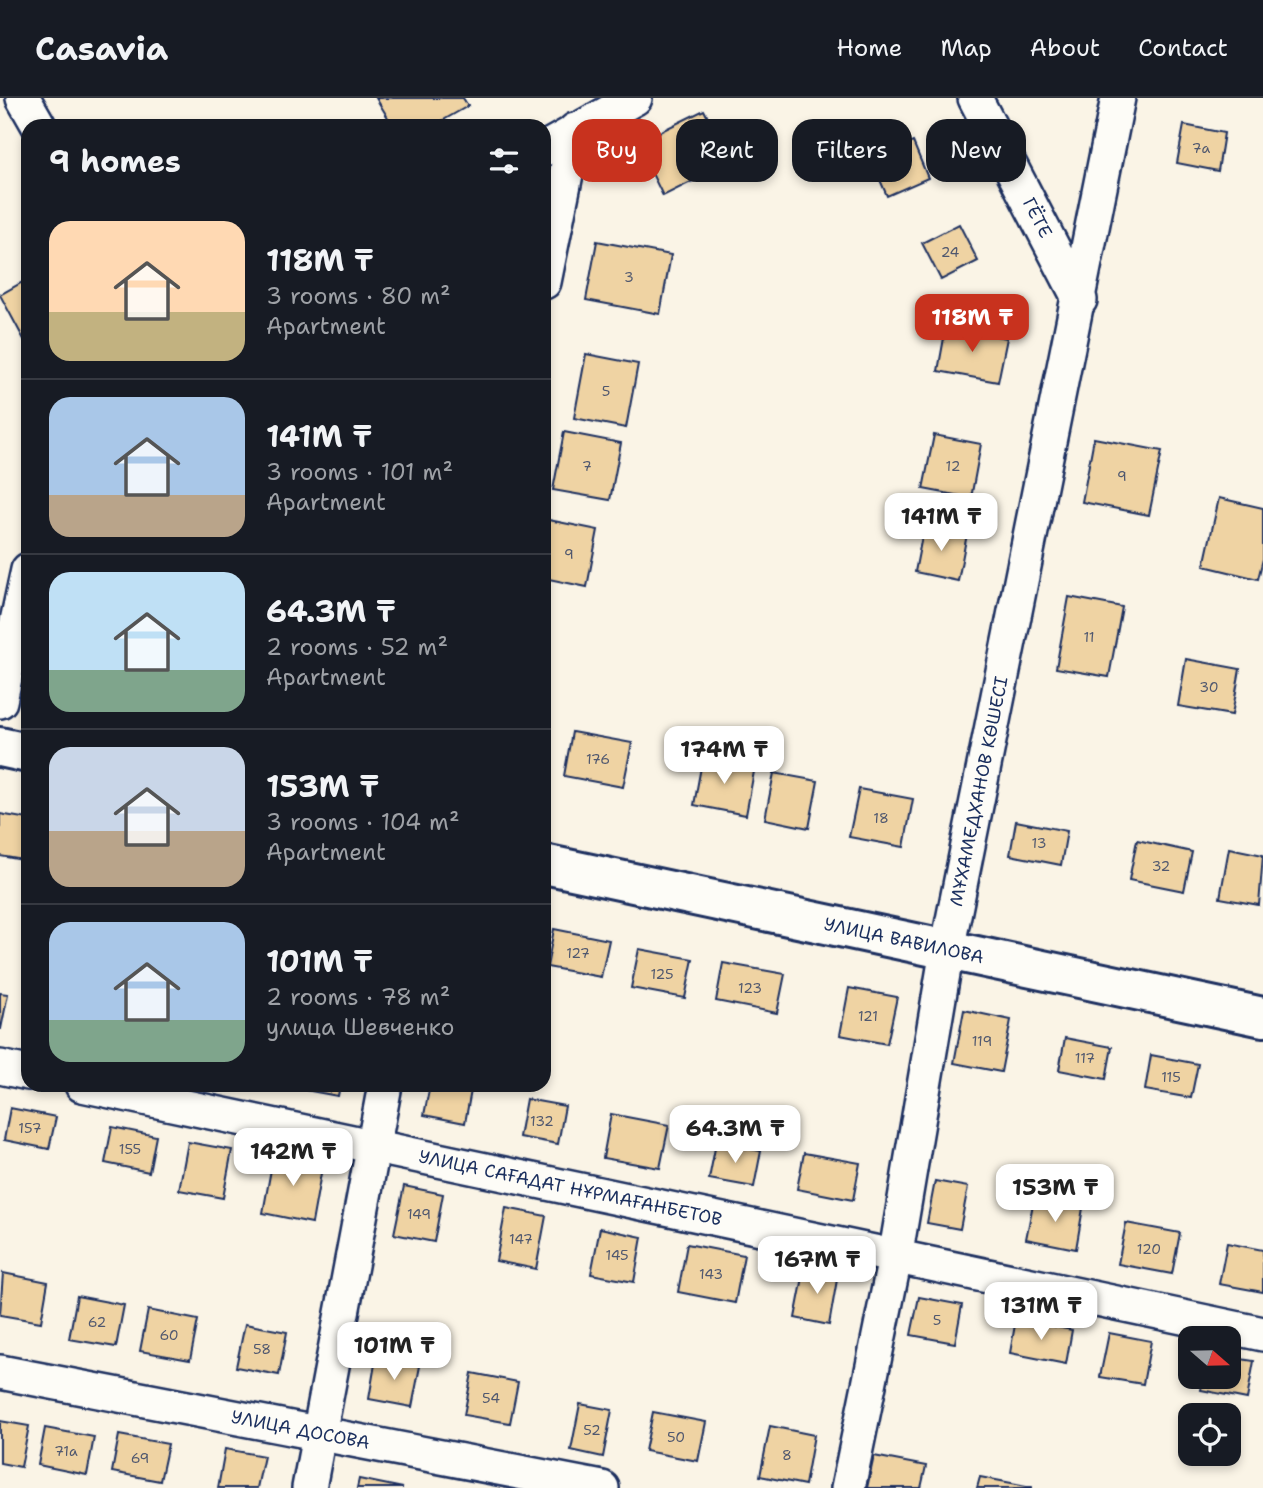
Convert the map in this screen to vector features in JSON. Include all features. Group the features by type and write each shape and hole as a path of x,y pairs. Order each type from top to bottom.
{"street":[{"path":"23,98 35,119"},
{"path":"596,119 635,98"},
{"name":"ГЁТЕ","path":"975,98 1080,300"},
{"name":"МҰХАМЕДХАНОВ КӨШЕСІ","path":"848,1488 895,1258 947,950 1080,300 1118,98"},
{"path":"551,145 572,132"},
{"path":"551,248 572,145"},
{"path":"0,701 21,603"},
{"path":"0,747 21,752"},
{"name":"УЛИЦА ВАВИЛОВА","path":"551,865 1263,1017"},
{"path":"0,1067 21,1072"},
{"name":"УЛИЦА САҒАДАТ НҰРМАҒАНБЕТОВ","path":"114,1092 1263,1334"},
{"path":"309,1488 384,1092"},
{"name":"УЛИЦА ДОСОВА","path":"0,1372 602,1488"}],"building":[{"path":"376,98 463,98 468,106 445,119 389,119"},
{"path":"704,110 709,119 686,119"},
{"path":"676,124 676,182 691,182 663,196 656,182 662,182 662,131"},
{"path":"1184,125 1224,133 1218,171 1177,163"},
{"path":"912,142 926,179 887,196 881,182 912,182"},
{"path":"959,224 978,261 941,280 922,243"},
{"path":"597,241 671,255 660,314 586,300"},
{"path":"21,283 21,334 0,295"},
{"path":"946,327 1007,338 998,382 938,371"},
{"path":"586,354 638,364 626,428 574,418"},
{"path":"564,432 621,443 610,500 553,490"},
{"path":"934,435 981,444 971,498 923,489"},
{"path":"1094,438 1162,451 1149,515 1082,502"},
{"path":"1219,498 1263,508 1263,559 1258,579 1204,566"},
{"path":"551,520 598,530 587,587 551,579"},
{"path":"924,526 967,534 958,581 915,572"},
{"path":"1069,597 1122,607 1109,677 1056,668"},
{"path":"1186,659 1240,669 1232,715 1178,706"},
{"path":"572,732 632,743 623,787 564,776"},
{"path":"703,756 755,766 746,815 694,805"},
{"path":"774,773 818,781 809,828 765,819"},
{"path":"859,789 913,799 904,847 849,837"},
{"path":"0,814 21,818 21,860 0,856"},
{"path":"1016,821 1067,831 1061,865 1010,855"},
{"path":"1137,840 1192,852 1184,891 1129,880"},
{"path":"1229,848 1263,855 1259,905 1220,898"},
{"path":"554,929 609,940 601,977 551,968"},
{"path":"639,949 693,959 685,998 631,988"},
{"path":"723,963 785,974 777,1013 716,1001"},
{"path":"849,988 897,997 887,1044 840,1035"},
{"path":"0,993 8,994 1,1029 0,1029"},
{"path":"964,1010 1011,1020 1001,1072 954,1063"},
{"path":"1065,1038 1112,1047 1106,1079 1059,1070"},
{"path":"1151,1055 1198,1064 1191,1098 1145,1090"},
{"path":"316,1092 339,1092 338,1096"},
{"path":"429,1092 471,1092 465,1123 424,1115"},
{"path":"526,1099 565,1106 558,1144 519,1137"},
{"path":"10,1108 56,1117 49,1149 4,1140"},
{"path":"611,1114 669,1125 660,1168 603,1158"},
{"path":"112,1127 156,1136 149,1172 105,1163"},
{"path":"188,1142 232,1150 223,1198 179,1190"},
{"path":"716,1143 761,1151 754,1187 709,1179"},
{"path":"274,1153 323,1162 312,1223 263,1213"},
{"path":"804,1153 860,1163 853,1200 797,1189"},
{"path":"935,1181 968,1187 960,1229 927,1223"},
{"path":"404,1186 443,1194 434,1242 394,1234"},
{"path":"1034,1199 1083,1208 1076,1249 1026,1239"},
{"path":"506,1208 546,1216 536,1269 496,1261"},
{"path":"1126,1223 1180,1233 1172,1274 1118,1264"},
{"path":"600,1228 642,1237 634,1282 591,1274"},
{"path":"1227,1243 1263,1250 1263,1292 1219,1284"},
{"path":"687,1244 744,1255 735,1303 678,1292"},
{"path":"805,1267 838,1274 829,1325 795,1318"},
{"path":"3,1273 48,1282 41,1322 0,1315"},
{"path":"77,1296 124,1305 116,1347 69,1339"},
{"path":"919,1297 962,1305 955,1343 911,1335"},
{"path":"148,1310 198,1320 190,1360 140,1351"},
{"path":"1016,1319 1072,1330 1066,1364 1010,1353"},
{"path":"245,1324 287,1332 279,1375 236,1367"},
{"path":"1109,1333 1151,1341 1143,1384 1100,1377"},
{"path":"376,1358 420,1366 412,1407 369,1399"},
{"path":"1241,1359 1254,1361 1247,1399 1201,1390 1241,1390"},
{"path":"472,1373 518,1382 510,1423 464,1415"},
{"path":"580,1404 612,1410 603,1457 571,1450"},
{"path":"653,1412 706,1422 698,1461 645,1451"},
{"path":"0,1421 29,1426 21,1467 0,1463"},
{"path":"770,1426 814,1435 805,1485 760,1476"},
{"path":"45,1428 94,1437 87,1475 38,1465"},
{"path":"119,1435 168,1444 160,1481 112,1472"},
{"path":"225,1449 264,1456 257,1488 218,1488"},
{"path":"874,1456 926,1466 921,1488 867,1488"},
{"path":"980,1477 1032,1487 1032,1488 977,1488"},
{"path":"359,1479 403,1488 357,1488"}]}
